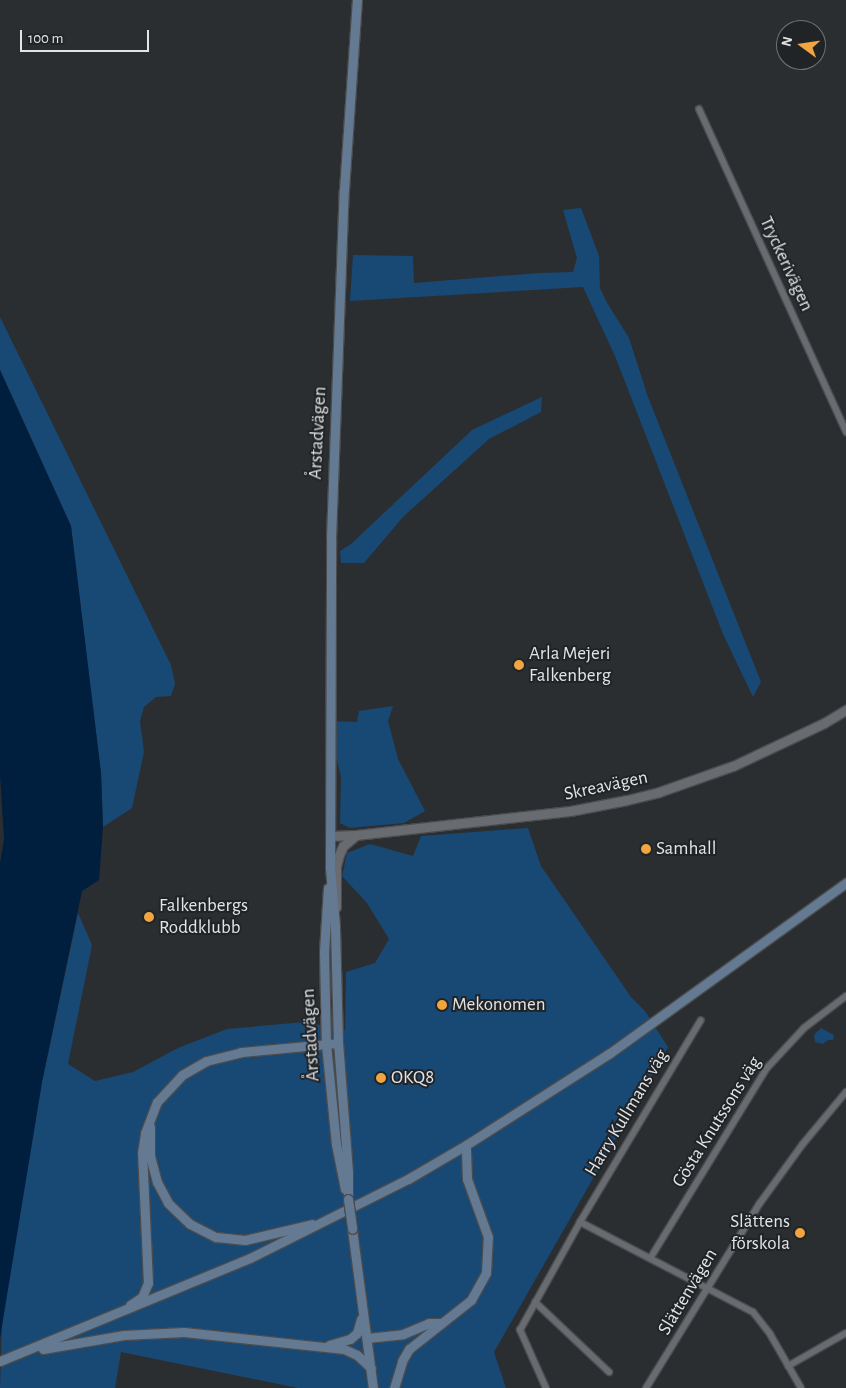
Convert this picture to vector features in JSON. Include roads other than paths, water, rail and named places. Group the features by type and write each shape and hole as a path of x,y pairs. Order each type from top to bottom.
{"main road":[{"name":"Årstadvägen","path":"357,0 344,190 331,489 330,868 324,951 326,1044 336,1144 348,1199 373,1388"},
{"name":"Årstadvägen","path":"330,868 335,926 338,1043 348,1172 348,1199"},
{"path":"21,1354 250,1258 408,1179 466,1145 610,1053 846,883"},
{"path":"104,1320 136,1302 145,1292 148,1283 142,1153 145,1133 157,1102 169,1087 182,1075 206,1061 241,1052 338,1043"},
{"path":"149,1125 152,1167 162,1194 178,1214 202,1231 216,1237 245,1240 324,1222"},
{"path":"394,1388 402,1361 409,1349 471,1300 480,1286 488,1263 488,1237 467,1179 466,1145"},
{"path":"318,1346 350,1339 357,1334 361,1322 362,1299"},
{"path":"367,1338 403,1334 430,1324 442,1322"},
{"path":"0,1362 21,1354 101,1338 160,1333 221,1335 351,1351 371,1368"}],"street":[{"name":"Tryckerivägen","path":"699,109 846,432"},
{"name":"Skreavägen","path":"330,836 356,835 570,811 643,796 733,766 846,710"},
{"path":"335,926 336,866 343,846 356,835"},
{"name":"Gösta Knutssons väg","path":"651,1257 767,1068 804,1028 846,996"},
{"name":"Harry Kullmans väg","path":"546,1388 520,1330 580,1222 702,1020"},
{"name":"Slättenvägen","path":"646,1388 774,1182 846,1092"},
{"path":"580,1222 651,1257 753,1312 770,1334 800,1388"},
{"path":"535,1302 609,1372"},
{"path":"788,1366 846,1333"}],"place":[{"name":"Arla Mejeri Falkenberg","path":"519,665"},
{"name":"Samhall","path":"646,849"},
{"name":"Falkenbergs Roddklubb","path":"149,917"},
{"name":"Mekonomen","path":"442,1005"},
{"name":"OKQ8","path":"381,1078"},
{"name":"Slättens förskola","path":"800,1233"}]}
